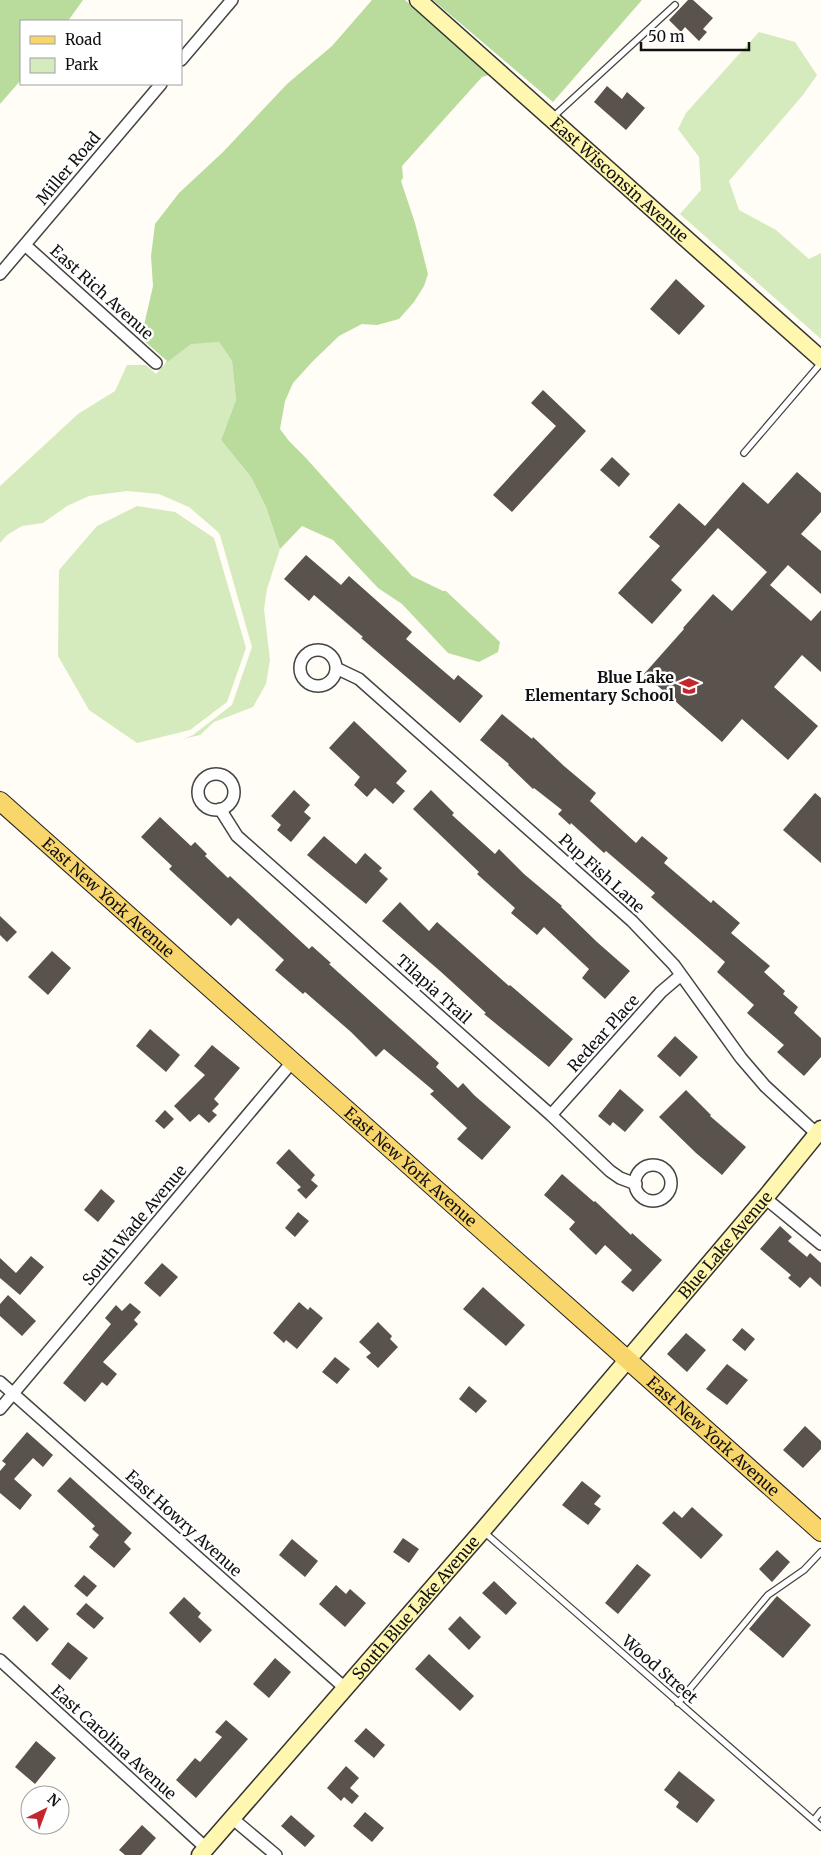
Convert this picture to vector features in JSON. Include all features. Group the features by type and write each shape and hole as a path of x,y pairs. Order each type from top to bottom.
{"main road":[{"name":"East Wisconsin Avenue","path":"418,0 821,359"},
{"name":"East New York Avenue","path":"0,801 821,1532"},
{"name":"Blue Lake Avenue","path":"627,1359 819,1132"},
{"name":"South Blue Lake Avenue","path":"203,1852 482,1531 627,1359"}],"street":[{"path":"182,59 232,0"},
{"name":"Miller Road","path":"0,274 160,85"},
{"name":"East Rich Avenue","path":"25,245 156,363"},
{"name":"Pup Fish Lane","path":"336,668 359,679 632,921 674,965 741,1058 765,1086 819,1132"},
{"name":"Tilapia Trail","path":"220,809 237,836 551,1115 610,1171 620,1178 636,1184"},
{"name":"Redear Place","path":"551,1115 661,992 681,975"},
{"name":"South Wade Avenue","path":"0,1409 293,1062"},
{"path":"765,1198 821,1244"},
{"name":"East Howry Avenue","path":"0,1382 346,1689"},
{"name":"East Carolina Avenue","path":"0,1660 203,1852"},
{"path":"233,1819 276,1855"}],"lane":[{"path":"552,119 675,5"},
{"path":"744,453 821,363"},
{"name":"Wood Street","path":"482,1531 821,1826"},
{"path":"678,1703 768,1595 804,1570 821,1552"},
{"path":"814,1820 821,1811"}],"green space":[{"path":"0,0 83,0 69,20 20,20 20,81 0,104"},
{"path":"372,0 405,0 489,75 482,77 402,166 403,178 401,181 415,223 428,274 424,286 414,302 399,319 377,325 362,324 339,336 313,361 293,383 285,401 280,429 412,576 446,591 500,642 498,652 479,662 448,653 402,604 378,588 333,540 302,526 280,549 266,507 251,477 221,440 236,400 232,361 219,342 191,344 165,364 167,361 141,338 153,286 151,256 155,224 179,193 223,152 287,84 332,46"},
{"path":"433,0 642,0 553,102"},
{"path":"759,32 795,42 817,75 803,95 729,181 739,210 776,230 809,259 821,253 821,339 680,214 701,190 699,157 678,129 686,113"},
{"path":"219,342 232,361 236,400 221,440 251,477 266,507 280,549 267,589 264,609 270,660 266,684 253,707 214,722 200,735 183,739 193,735 232,705 252,647 218,532 189,507 159,494 127,491 89,496 67,506 43,523 22,526 7,535 0,543 0,486 78,414 115,391 127,365 146,365 156,374 165,364 191,343"},
{"path":"137,506 175,512 214,538 246,648 227,702 190,730 137,743 89,710 58,656 59,570 97,526"}],"building":[{"path":"688,0 693,0 713,18 703,29 707,32 699,41 685,27 681,32 669,20"},
{"path":"607,86 622,99 627,92 645,108 626,130 594,102"},
{"path":"676,279 705,306 679,335 650,309"},
{"path":"543,390 586,431 512,512 493,495 556,426 531,403"},
{"path":"612,457 630,474 619,487 600,470"},
{"path":"797,472 821,493 821,512 801,534 821,551 821,594 788,565 770,585 811,621 821,610 821,672 802,655 774,687 818,726 788,760 742,719 722,742 644,674 713,594 732,611 767,572 718,528 671,580 682,590 652,624 618,593 660,546 649,537 679,503 705,526 743,482 768,504"},
{"path":"306,555 341,585 349,576 412,632 406,639 454,680 458,675 483,696 460,723 314,595 309,601 284,579"},
{"path":"502,714 532,739 533,737 596,793 590,801 636,843 642,836 668,858 664,863 711,903 713,900 740,923 731,933 770,966 764,972 785,991 783,994 798,1007 794,1013 821,1038 821,1057 804,1076 777,1052 784,1045 747,1013 754,1005 717,972 725,962 651,897 655,893 606,851 604,853 571,823 570,825 558,814 562,810 533,789 509,764 480,740"},
{"path":"354,721 407,771 396,783 405,791 393,804 375,788 367,797 354,785 360,777 329,748"},
{"path":"294,790 310,805 304,812 311,818 291,842 277,830 281,825 271,816"},
{"path":"431,790 454,813 452,815 495,854 499,849 630,971 605,999 582,978 589,969 544,927 537,935 511,913 515,908 477,874 479,872 413,809"},
{"path":"815,793 821,798 821,863 783,830"},
{"path":"160,817 191,846 195,842 207,854 205,856 228,878 230,876 309,949 312,946 331,963 329,964 439,1063 436,1067 458,1088 463,1083 511,1127 482,1160 457,1139 467,1128 430,1094 434,1091 384,1049 376,1057 351,1032 305,992 303,994 275,970 284,960 238,918 231,926 169,869 172,866 141,837"},
{"path":"324,836 356,864 365,853 382,868 379,871 388,879 366,904 307,855"},
{"path":"400,902 429,931 437,922 509,986 573,1039 549,1067 484,1014 486,1013 382,921"},
{"path":"0,916 17,932 7,942 0,935"},
{"path":"52,951 71,968 48,995 28,977"},
{"path":"150,1029 180,1055 166,1072 136,1046"},
{"path":"675,1036 698,1057 680,1077 657,1056"},
{"path":"212,1045 240,1068 214,1099 219,1104 212,1111 217,1115 209,1123 199,1114 190,1122 174,1106 205,1075 194,1066"},
{"path":"620,1089 644,1110 625,1132 613,1122 610,1126 598,1116"},
{"path":"686,1090 710,1116 746,1147 722,1175 659,1117"},
{"path":"165,1110 174,1119 164,1129 155,1121"},
{"path":"289,1149 315,1175 311,1180 318,1186 306,1199 297,1190 301,1187 276,1163"},
{"path":"562,1174 662,1260 633,1292 621,1282 632,1270 605,1245 596,1255 569,1229 575,1222 544,1195"},
{"path":"101,1189 115,1201 98,1222 84,1210"},
{"path":"298,1212 309,1221 295,1237 285,1228"},
{"path":"780,1226 792,1237 788,1241 807,1257 810,1253 821,1263 821,1287 810,1277 800,1288 788,1278 791,1275 760,1249"},
{"path":"31,1256 44,1267 20,1295 0,1278 0,1258 16,1273"},
{"path":"162,1263 178,1277 160,1297 144,1283"},
{"path":"483,1287 525,1325 506,1346 463,1309"},
{"path":"8,1295 36,1321 22,1336 0,1316 0,1304"},
{"path":"299,1302 308,1310 310,1307 323,1318 297,1349 286,1340 284,1343 273,1333"},
{"path":"130,1303 141,1312 134,1320 138,1324 103,1362 117,1374 107,1386 102,1382 85,1402 63,1383 111,1324 105,1318 116,1305 122,1311"},
{"path":"378,1322 392,1336 390,1339 398,1347 378,1368 366,1357 371,1353 359,1342"},
{"path":"742,1328 755,1339 745,1351 732,1340"},
{"path":"686,1333 706,1350 687,1372 667,1354"},
{"path":"335,1357 350,1369 337,1384 322,1372"},
{"path":"727,1364 748,1380 727,1405 706,1389"},
{"path":"469,1386 487,1401 476,1413 459,1399"},
{"path":"805,1426 821,1441 821,1449 803,1468 783,1450"},
{"path":"27,1432 53,1455 43,1467 33,1458 14,1479 32,1495 20,1510 0,1493 0,1471 6,1464 2,1461"},
{"path":"70,1477 132,1533 124,1542 131,1549 114,1568 89,1547 99,1535 92,1529 95,1526 57,1491"},
{"path":"582,1481 601,1496 594,1504 601,1509 588,1525 562,1505"},
{"path":"692,1507 723,1535 701,1559 662,1523 674,1511 682,1518"},
{"path":"403,1538 419,1549 409,1563 393,1552"},
{"path":"292,1539 318,1561 305,1577 279,1555"},
{"path":"777,1550 790,1562 772,1582 759,1569"},
{"path":"637,1564 651,1575 618,1614 605,1603"},
{"path":"84,1575 97,1586 87,1597 74,1586"},
{"path":"494,1581 517,1603 506,1615 482,1593"},
{"path":"336,1585 346,1594 350,1589 366,1603 345,1627 319,1604"},
{"path":"777,1596 811,1625 783,1658 749,1629"},
{"path":"184,1597 201,1613 198,1617 212,1630 200,1643 169,1613"},
{"path":"86,1603 104,1618 94,1629 76,1614"},
{"path":"24,1605 49,1629 37,1642 12,1618"},
{"path":"460,1616 481,1637 469,1650 448,1629"},
{"path":"68,1642 88,1658 70,1680 51,1664"},
{"path":"429,1654 474,1696 460,1711 415,1669"},
{"path":"275,1658 291,1672 269,1698 253,1684"},
{"path":"226,1720 248,1739 196,1798 176,1780 195,1758 200,1762 222,1737 215,1732"},
{"path":"366,1728 385,1745 374,1758 354,1741"},
{"path":"36,1741 56,1758 35,1784 15,1767"},
{"path":"346,1766 359,1778 350,1788 359,1796 352,1804 344,1797 341,1801 327,1788"},
{"path":"679,1771 715,1800 697,1823 676,1807 679,1802 664,1790"},
{"path":"365,1812 384,1828 372,1842 353,1826"},
{"path":"291,1815 315,1836 305,1847 281,1826"},
{"path":"142,1825 156,1838 141,1855 125,1855 119,1850"}],"place":[{"name":"Blue Lake Elementary School","path":"689,686"}]}
